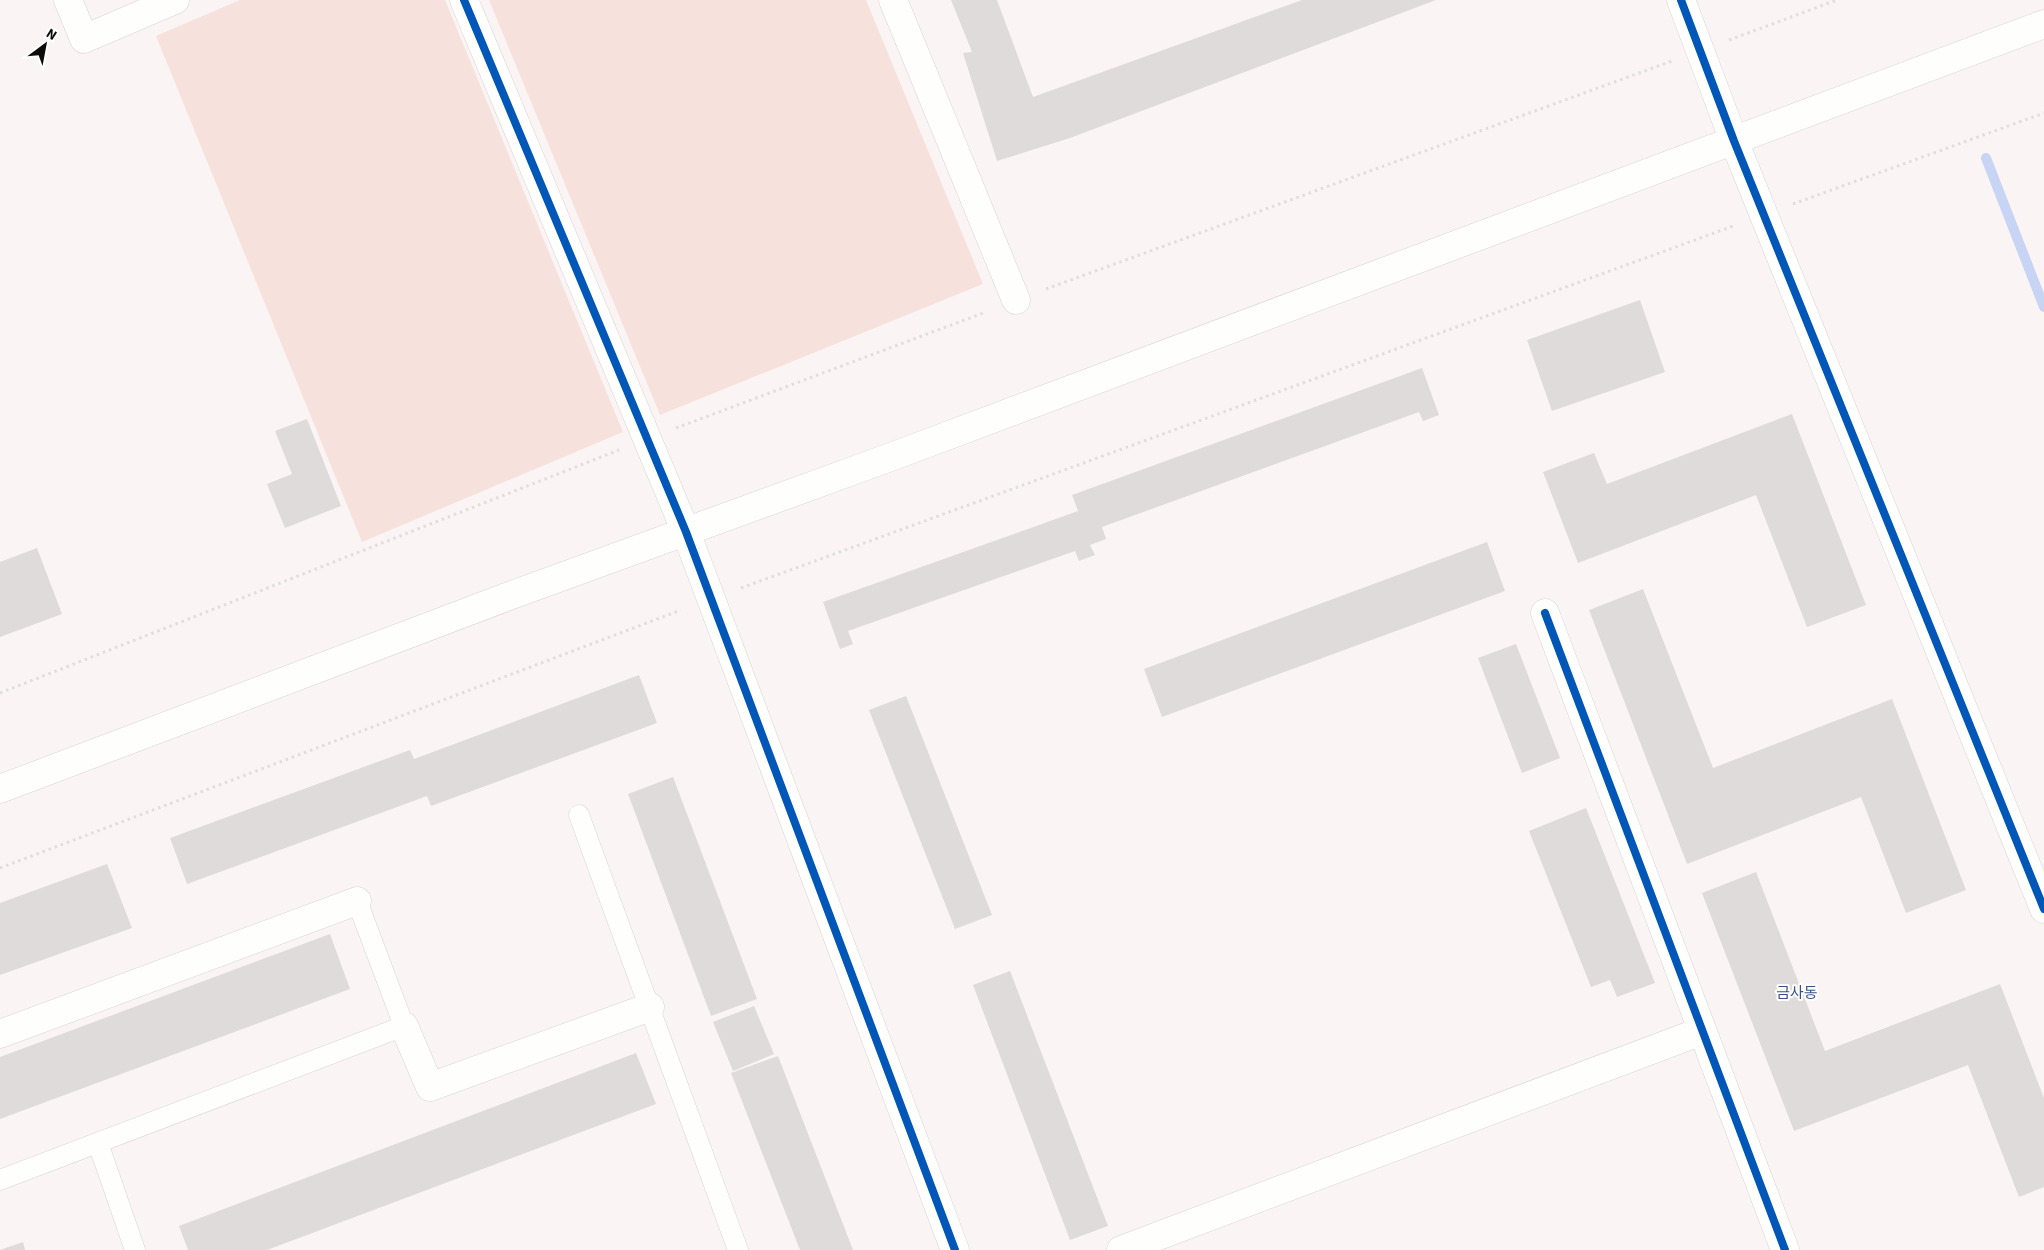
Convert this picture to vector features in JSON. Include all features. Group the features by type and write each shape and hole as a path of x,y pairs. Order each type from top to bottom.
{"main road":[{"path":"68,0 84,39 175,0"},
{"path":"464,0 712,598 955,1250"},
{"path":"893,0 1016,300"},
{"path":"1681,0 1734,141 2044,910"},
{"path":"0,789 2044,24"},
{"path":"1545,613 1785,1250"},
{"path":"0,1034 357,901"},
{"path":"404,1026 430,1087 650,1007"},
{"path":"1120,1250 1702,1031"}],"lane":[{"path":"579,815 738,1250"},
{"path":"0,1180 404,1026 357,901"},
{"path":"98,1143 135,1250"}],"path":[{"path":"0,693 647,438 1016,300 1837,0"},
{"path":"0,868 712,598 2044,113"}],"shaded area":[{"path":"240,0 445,0 623,432 362,542 156,36"},
{"path":"489,0 866,0 983,284 660,415"}],"building":[{"path":"951,0 997,0 1033,97 1302,0 1436,0 1070,138 997,161 963,53 972,52"},
{"path":"1640,300 1665,372 1552,411 1527,340"},
{"path":"1422,368 1439,415 1423,421 1419,412 1102,527 1106,539 1090,545 1095,555 1079,561 1075,551 848,631 853,644 840,649 823,602 1078,511 1072,495"},
{"path":"1792,414 1866,605 1807,627 1756,495 1578,563 1543,472 1594,453 1607,484"},
{"path":"307,419 341,506 285,528 267,484 292,474 275,431"},
{"path":"1487,542 1505,591 1162,717 1144,669"},
{"path":"37,548 62,614 0,637 0,562"},
{"path":"1643,589 1713,768 1892,699 1966,890 1906,913 1861,797 1687,864 1589,610"},
{"path":"1516,644 1560,758 1522,773 1478,658"},
{"path":"639,675 657,723 431,806 427,796 187,884 170,838 410,750 414,759"},
{"path":"906,696 992,915 955,929 869,710"},
{"path":"673,777 757,999 711,1016 628,794"},
{"path":"1586,808 1655,983 1617,997 1610,980 1591,987 1529,831"},
{"path":"107,864 132,928 0,975 0,903"},
{"path":"1756,872 1825,1051 2000,984 2044,1098 2044,1187 2019,1197 1968,1065 1794,1131 1702,893"},
{"path":"330,934 350,989 0,1119 0,1057"},
{"path":"1010,971 1108,1226 1070,1240 973,985"},
{"path":"754,1006 774,1054 733,1071 713,1022"},
{"path":"636,1053 656,1104 267,1250 188,1250 179,1226"},
{"path":"778,1056 853,1250 800,1250 731,1073"},
{"path":"23,1242 25,1250 0,1250"}],"waterway":[{"path":"1986,158 2044,307"}],"cycle path":[{"path":"464,0 686,532 955,1250"},
{"path":"1681,0 1734,141 2044,909"},
{"path":"1545,613 1785,1250"}],"district":[{"name":"금사동","path":"1797,993"}]}
